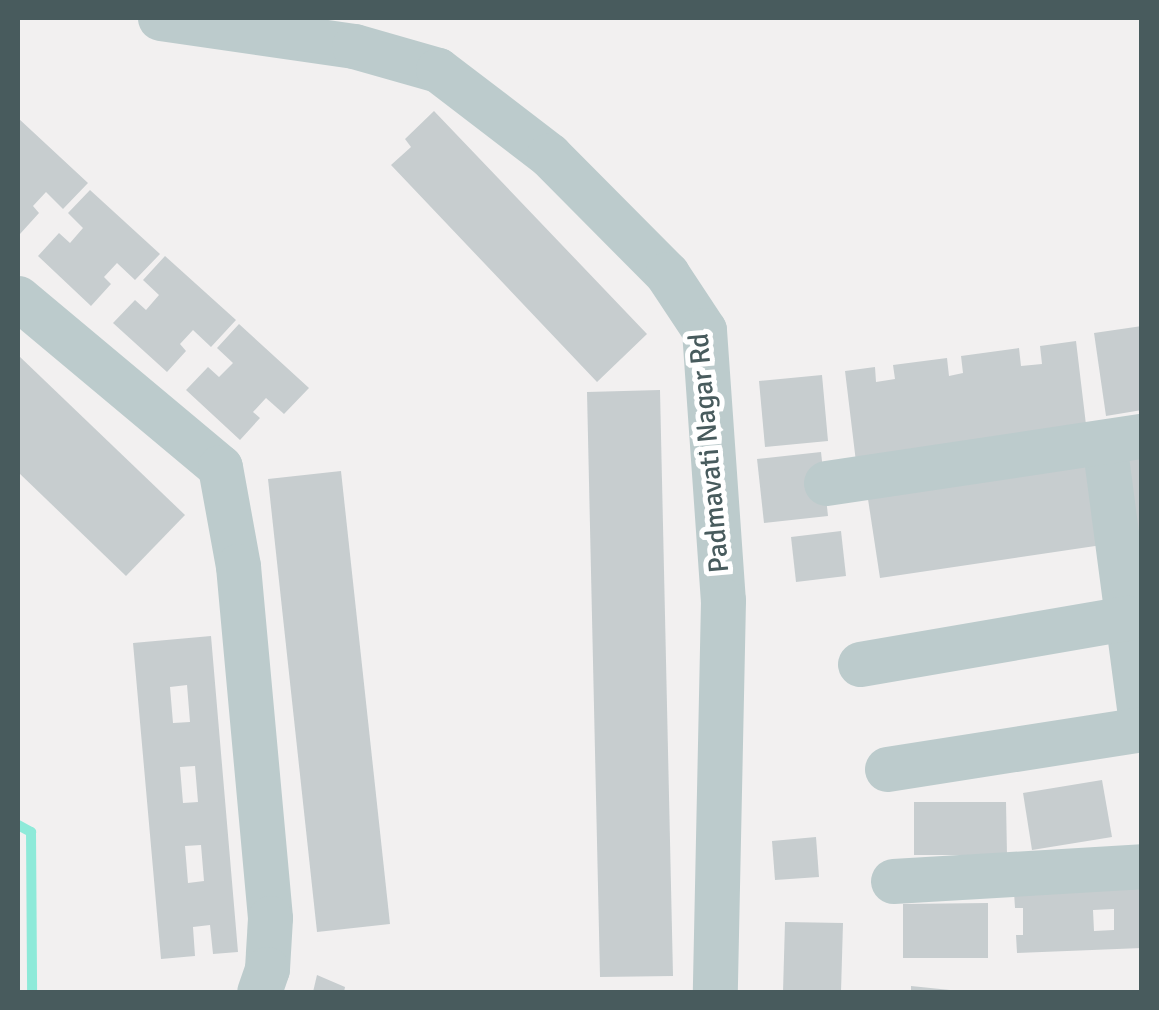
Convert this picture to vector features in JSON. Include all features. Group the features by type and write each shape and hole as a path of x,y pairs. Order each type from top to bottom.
{"street":[{"name":"Padmavati Nagar Rd","path":"160,18 354,46 438,70 549,155 667,274 704,330 723,600 715,992"},
{"path":"18,298 220,467 238,566 270,918 267,969 259,992"},
{"path":"826,483 1123,439 1127,618 1142,730 887,769"},
{"path":"860,664 1127,618"},
{"path":"893,881 1142,866"}],"building":[{"path":"434,111 647,334 597,382 391,165 411,147 405,139"},
{"path":"18,118 88,183 63,209 46,192 33,206 39,213 20,234"},
{"path":"90,190 160,254 135,280 117,263 104,277 111,284 91,306 38,256 59,233 70,243 83,228 68,213"},
{"path":"165,256 236,320 211,347 193,330 180,344 186,351 167,372 113,323 135,300 146,310 159,295 143,280"},
{"path":"239,324 309,388 284,414 266,398 253,412 260,418 240,440 186,390 208,367 219,377 233,363 217,348"},
{"path":"1142,326 1142,410 1106,416 1094,333"},
{"path":"1076,341 1087,433 856,462 845,371 875,367 876,382 895,379 893,365 947,358 949,376 963,373 961,356 1019,348 1021,366 1042,364 1040,346"},
{"path":"18,355 185,515 126,576 18,472"},
{"path":"822,375 828,441 765,447 759,381"},
{"path":"660,390 673,976 600,977 587,392"},
{"path":"1142,447 1142,579 1118,451"},
{"path":"821,452 828,516 764,523 757,459"},
{"path":"1088,454 1102,545 880,578 866,486"},
{"path":"341,471 390,924 317,932 268,479"},
{"path":"841,531 846,576 796,582 791,537"},
{"path":"211,636 238,952 213,954 210,925 193,927 195,956 161,959 133,643","holes":["187,685 190,722 173,723 170,687","195,766 198,802 183,803 180,767","201,845 204,881 188,883 185,846"]},
{"path":"1102,780 1112,837 1032,850 1023,793"},
{"path":"914,802 1006,802 1007,855 914,855"},
{"path":"816,837 819,877 775,880 772,841"},
{"path":"1142,888 1142,948 1017,953 1016,935 1023,935 1023,908 1015,908 1014,892","holes":["1114,909 1114,930 1094,931 1093,910"]},
{"path":"988,903 988,958 903,958 903,904"},
{"path":"785,922 843,923 841,992 783,992"},
{"path":"317,975 345,987 344,992 313,992"},
{"path":"911,986 950,990 950,992 911,992"}],"waterway":[{"path":"18,825 31,832 32,992"}]}
